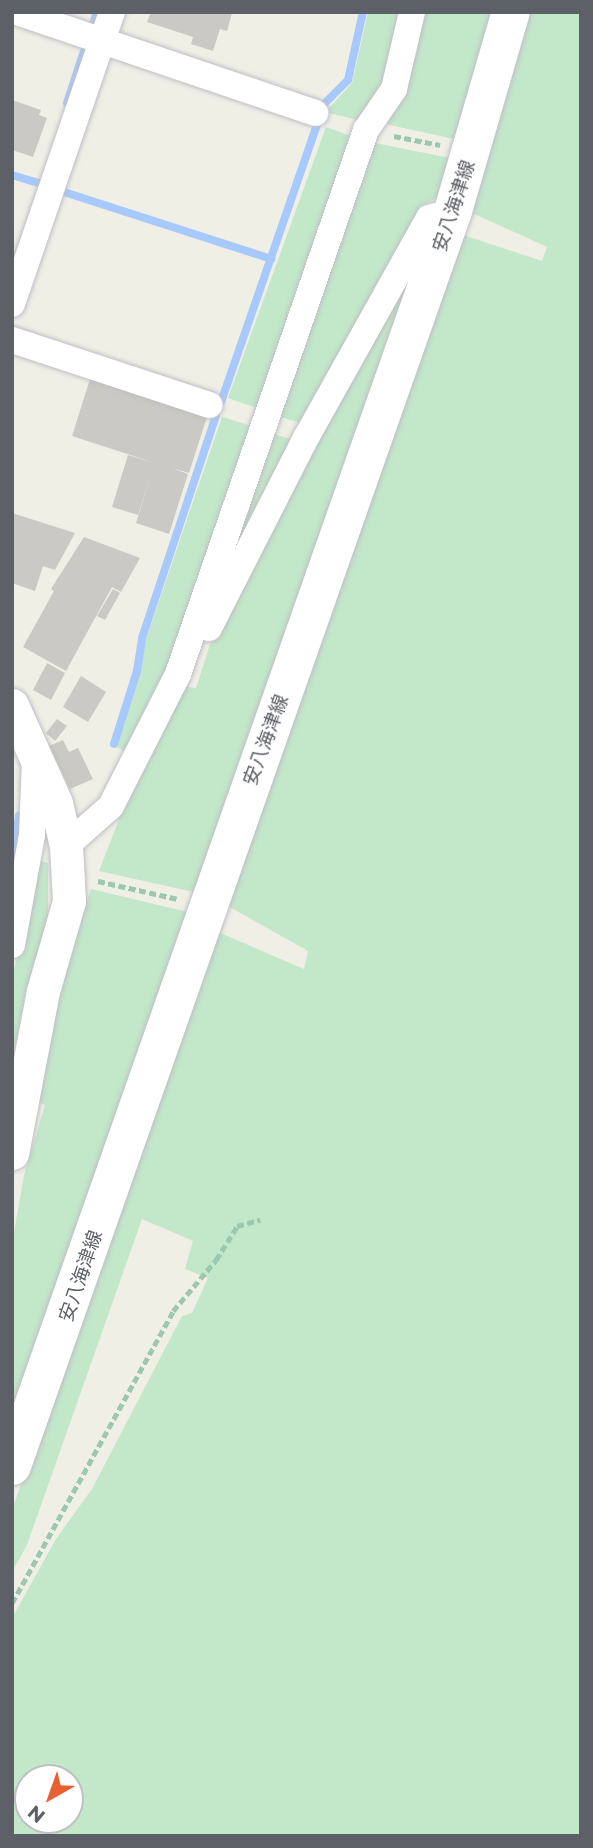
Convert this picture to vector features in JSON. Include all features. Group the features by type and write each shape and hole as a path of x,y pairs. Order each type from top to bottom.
{"main road":[{"name":"安八海津線","path":"12,1466 206,905 453,211 511,12"}],"street":[{"path":"17,12 315,113"},
{"path":"12,304 112,12"},
{"path":"67,860 111,806 178,674 366,130 394,89 412,12"},
{"path":"178,674 204,637 307,436 429,218 453,211"},
{"path":"12,340 210,405"},
{"path":"12,705 55,803 67,860 69,901 43,991 17,1111 12,1153"},
{"path":"12,946 33,812 35,755"},
{"path":"12,796 33,812"}],"path":[{"path":"67,860 206,905"},
{"path":"12,1603 173,1311 216,1260 237,1226 260,1220"}],"green space":[{"path":"368,12 402,12 383,88 362,121 329,113 329,108 352,83"},
{"path":"421,12 492,12 459,140 385,124"},
{"path":"527,12 581,12 581,1836 12,1836 12,1618 56,1539 92,1489 182,1316 192,1313 208,1278 185,1269 193,1241 142,1219 27,1545 12,1572 12,1510 216,931 304,969 308,951 226,905 463,235 542,261 547,247 472,213"},
{"path":"326,127 356,138 260,409 228,398"},
{"path":"375,143 455,159 443,195 420,206 304,424 274,415"},
{"path":"431,234 198,893 99,871 137,773 181,686 196,688 212,638"},
{"path":"222,417 255,427 165,679 127,752 116,747 145,642"},
{"path":"269,433 296,440 207,614"},
{"path":"41,861 48,863 48,920 26,991 12,1063 12,977"},
{"path":"91,889 192,913 12,1424 12,1244 24,1175 45,1105 35,1101 53,1003"}],"building":[{"path":"151,12 232,13 227,31 220,29 213,51 191,44 193,37 147,22"},
{"path":"12,100 41,110 39,115 47,118 33,157 12,150"},
{"path":"90,379 207,417 189,473 172,468 188,474 169,534 136,523 152,472 138,515 112,507 128,455 155,463 72,436"},
{"path":"12,513 75,533 55,570 43,566 35,591 12,583"},
{"path":"84,537 140,558 121,592 112,587 66,671 23,647 54,591 51,589"},
{"path":"113,589 120,593 105,620 97,616"},
{"path":"47,663 65,673 51,700 33,690"},
{"path":"81,676 106,692 88,722 63,707"},
{"path":"57,719 67,726 55,741 46,733"},
{"path":"63,740 69,752 78,748 93,779 70,789 49,746"}],"waterway":[{"path":"92,27 97,12"},
{"path":"323,105 348,80 363,12"},
{"path":"67,103 85,48"},
{"path":"221,402 317,125"},
{"path":"12,175 45,185"},
{"path":"64,192 271,259"},
{"path":"114,744 137,671 142,638 216,416"},
{"path":"12,858 19,816"}]}
